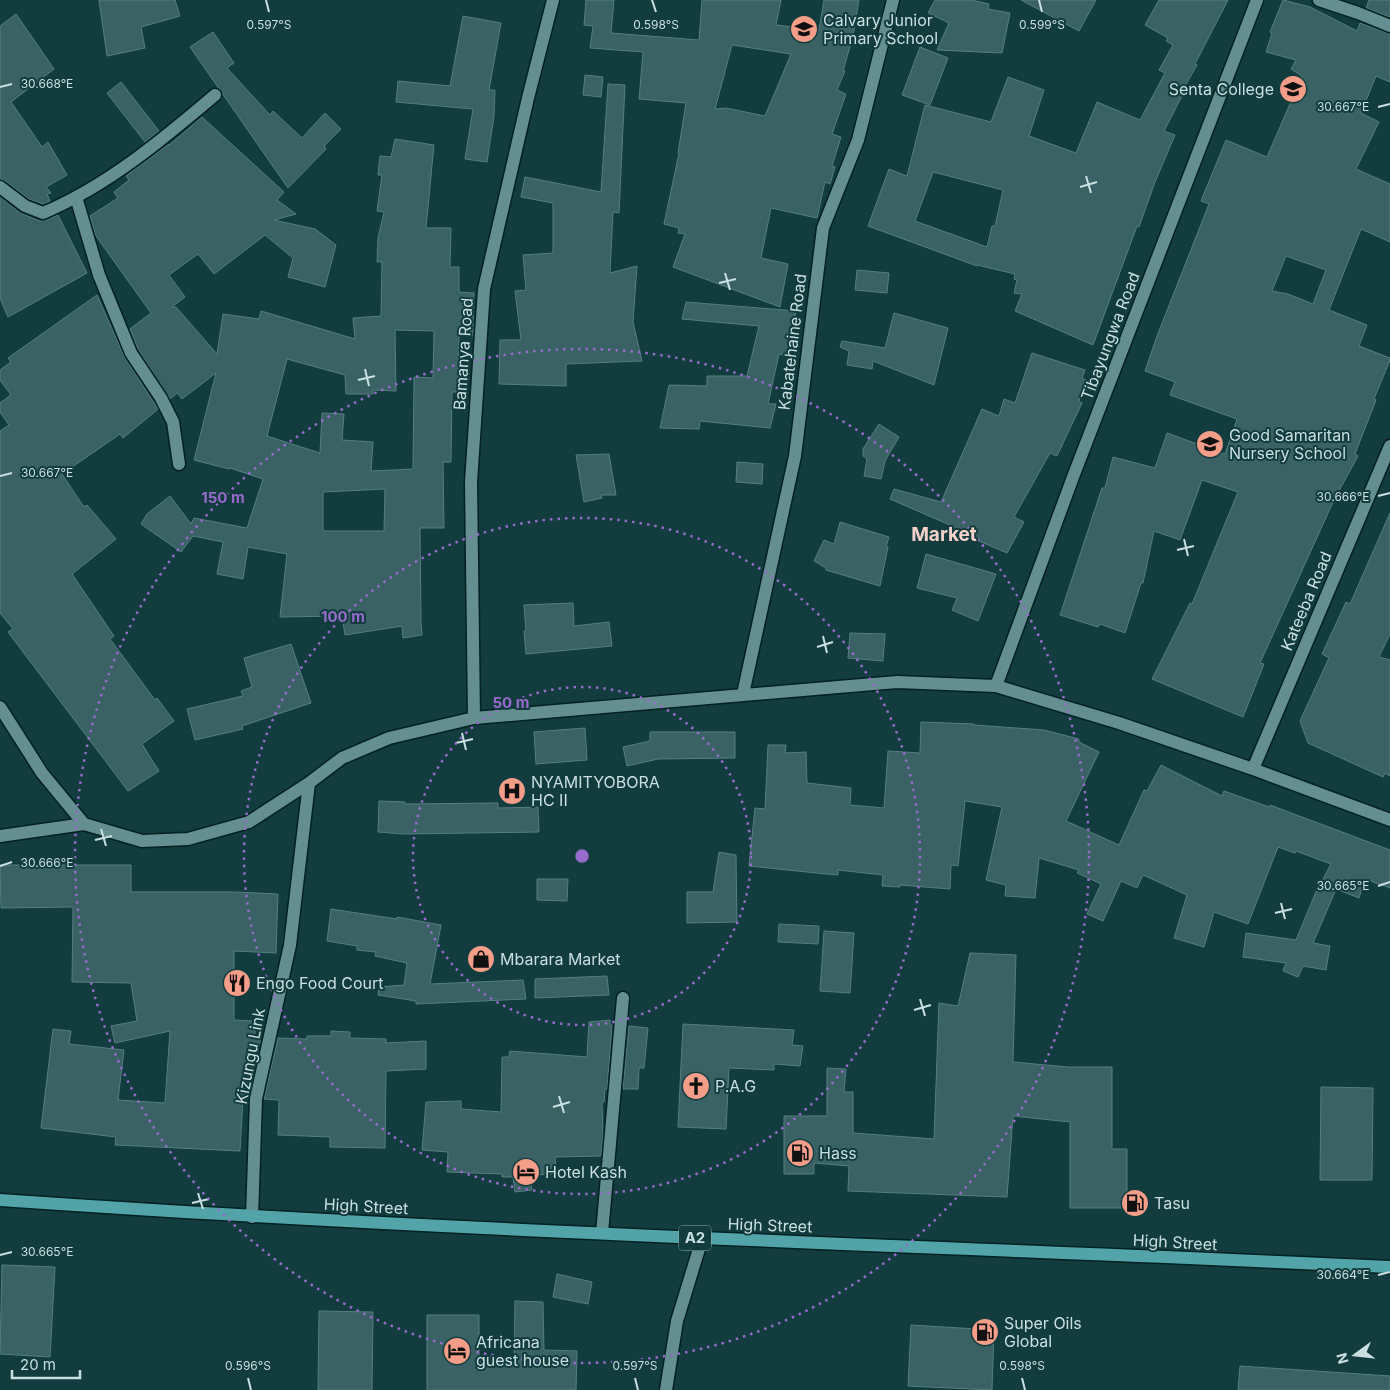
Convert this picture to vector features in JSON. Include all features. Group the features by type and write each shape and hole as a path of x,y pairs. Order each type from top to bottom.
{"main road":[{"name":"High Street","path":"0,1200 252,1217 1390,1267"}],"street":[{"name":"Bamanya Road","path":"474,718 472,482 484,289 528,98 553,0"},
{"name":"Kabatehaine Road","path":"743,694 794,456 823,228 858,140 893,0"},
{"name":"Tibayungwa Road","path":"996,686 1076,468 1257,0"},
{"path":"1319,0 1390,26"},
{"path":"0,187 25,206 43,213 94,187 163,140 215,95"},
{"path":"76,197 99,275 131,353 161,398 174,422 179,464"},
{"name":"Kateeba Road","path":"1252,769 1390,446"},
{"path":"0,836 84,824 142,841 188,839 248,822 309,783 342,758 389,738 474,718 898,682 996,686 1119,723 1252,769 1390,820"},
{"path":"0,707 42,773 84,824"},
{"name":"Kizungu Link","path":"252,1217 256,1100 290,946 309,783"},
{"path":"602,1233 623,998"},
{"path":"666,1390 677,1321 702,1238"}],"building":[{"path":"99,0 175,0 180,16 141,27 145,48 107,56"},
{"path":"586,0 614,0 611,33 699,40 702,0 781,0 776,25 819,30 824,0 859,0 853,36 843,71 845,71 837,90 846,94 832,134 841,137 832,166 835,167 830,184 825,182 817,218 771,208 761,258 788,264 780,307 673,267 685,234 678,233 679,228 664,224 679,153 686,103 639,99 643,52 590,48 593,26 584,25","holes":["732,45 791,54 765,116 726,108 715,109"]},
{"path":"935,0 971,0 989,4 988,9 1010,13 1002,53 937,50 949,23 928,13"},
{"path":"1021,0 1096,0 1079,31"},
{"path":"1159,0 1228,0 1195,64 1197,65 1180,95 1182,96 1164,131 1175,135 1139,227 1137,226 1093,345 1015,311 1022,294 1014,293 1017,280 1014,279 1015,274 977,266 868,226 889,169 907,176 925,105 991,122 1008,77 1044,90 1029,136 1076,153 1097,102 1140,120 1165,73 1159,70 1173,45 1166,41 1168,38 1145,25","holes":["933,172 1003,190 995,226 992,226 987,247 915,221"]},
{"path":"1283,0 1310,7 1357,31 1360,23 1390,34 1390,82 1376,76 1361,113 1379,122 1356,169 1390,184 1390,242 1361,229 1329,310 1367,325 1359,346 1390,358 1390,360 1355,454 1358,456 1334,500 1260,663 1264,664 1243,717 1152,679 1190,603 1192,604 1238,492 1202,480 1180,540 1154,531 1143,583 1141,583 1125,633 1100,624 1098,627 1060,615 1102,488 1105,488 1113,457 1155,468 1167,433 1225,454 1237,419 1170,395 1175,382 1145,371 1209,204 1201,201 1226,140 1267,157 1302,76 1291,69 1296,60 1266,52 1272,33 1270,32","holes":["1286,256 1326,270 1313,304 1288,294 1272,291"]},
{"path":"1369,0 1390,0 1390,17 1366,8"},
{"path":"16,14 54,69 11,102 42,147 48,142 67,175 46,187 51,193 47,194 50,201 43,204 29,199 0,179 0,26"},
{"path":"463,16 501,23 489,90 495,90 494,116 487,162 465,159 473,109 396,102 398,81 450,86"},
{"path":"213,32 234,63 227,68 270,115 273,111 302,138 325,113 341,129 324,146 326,149 288,188 190,47"},
{"path":"920,47 948,58 930,105 902,95"},
{"path":"585,75 603,77 601,97 583,95"},
{"path":"121,82 159,131 145,142 107,93"},
{"path":"608,84 625,85 619,213 613,212 610,273 637,266 633,322 642,361 566,364 566,386 499,384 500,340 521,340 515,291 526,290 523,255 553,253 553,203 521,197 525,177 601,192"},
{"path":"202,117 284,192 277,200 296,214 274,220 315,229 336,245 325,287 288,277 293,258 265,235 214,274 198,254 169,275 185,297 172,307 176,307 217,354 223,314 259,319 261,311 355,339 353,318 381,316 382,262 377,262 378,238 384,212 377,211 382,175 378,175 380,156 391,157 395,139 434,145 426,228 451,228 450,267 459,267 459,292 474,293 473,336 459,335 458,392 452,392 451,462 443,462 444,528 420,528 422,635 403,638 402,626 345,635 342,616 280,617 287,554 248,547 243,579 217,574 223,542 193,536 181,552 141,524 147,514 170,496 191,524 194,518 247,528 263,479 230,468 194,460 216,373 182,399 177,393 170,399 138,349 130,329 151,313 96,236 90,216 118,198 114,192 129,180 126,176 169,145","holes":["395,330 434,331 433,378 414,377 413,469 371,471 373,442 342,440 344,414 322,413 320,453 267,436 287,359 345,375 346,394 373,394 373,390 396,391","385,489 384,531 323,531 323,492"]},
{"path":"0,197 20,213 40,221 58,215 87,273 8,317 0,298"},
{"path":"857,270 889,273 887,293 855,290"},
{"path":"97,295 124,356 158,409 123,438 120,434 62,474 84,507 87,505 116,539 72,574 114,636 110,639 155,700 157,698 174,721 142,744 159,771 128,791 8,632 13,629 0,613 0,431 9,425 0,412 0,403 11,395 0,380 0,370 11,362 8,358"},
{"path":"686,302 796,311 787,356 779,354 768,404 776,404 770,428 700,421 699,429 660,428 669,385 707,386 707,376 747,376 759,326 682,319"},
{"path":"894,313 948,328 934,385 873,361 872,369 847,365 849,351 840,347 842,341 885,348"},
{"path":"1032,353 1085,370 1082,378 1086,380 1079,401 1082,403 1057,456 1050,453 1014,517 1024,522 1007,553 951,529 952,526 890,499 894,489 941,502 982,409 999,416 1004,399 1015,403"},
{"path":"879,424 899,437 885,461 881,479 864,476 867,459 863,456 863,449"},
{"path":"609,454 616,495 601,495 602,498 584,502 576,455"},
{"path":"737,462 763,464 762,484 736,482"},
{"path":"1390,513 1390,634 1379,657 1390,660 1390,776 1385,773 1383,777 1308,743 1300,721 1329,658 1322,654 1346,602 1350,604"},
{"path":"840,522 889,537 880,586 826,570 826,568 814,561 824,540 834,544"},
{"path":"926,554 996,574 978,621 952,610 957,598 917,588"},
{"path":"573,603 574,626 609,622 612,646 526,654 524,605"},
{"path":"850,633 885,634 883,661 848,658"},
{"path":"291,644 311,703 242,726 243,729 195,740 187,709 243,696 241,691 252,687 244,658"},
{"path":"921,722 1044,730 1079,739 1079,742 1099,752 1066,821 1119,845 1144,790 1147,791 1161,765 1222,796 1224,791 1269,807 1270,805 1390,850 1390,888 1365,879 1359,898 1336,889 1313,943 1330,946 1326,970 1303,966 1298,977 1283,971 1286,963 1243,957 1246,933 1296,940 1315,894 1331,864 1296,851 1295,853 1278,847 1248,924 1214,912 1204,947 1174,938 1187,895 1143,875 1137,888 1121,881 1103,921 1087,914 1101,884 1077,873 1079,870 1039,858 1035,898 1005,896 1006,885 986,880 1002,807 965,801 958,866 951,865 950,889 900,885 900,887 882,886 883,875 838,870 838,875 749,866 755,808 765,809 768,745 786,745 785,753 806,752 807,783 851,788 850,805 884,808 888,751 920,753"},
{"path":"585,728 587,760 536,764 534,732"},
{"path":"650,732 735,732 735,758 658,759 627,766 623,747 650,741"},
{"path":"379,801 405,802 405,804 498,803 498,808 538,807 539,832 404,834 378,832"},
{"path":"719,852 736,855 737,922 687,923 687,892 713,892"},
{"path":"0,865 131,865 131,892 278,894 276,953 234,951 234,1020 255,1021 255,1037 261,1037 248,1099 243,1098 240,1151 115,1145 116,1137 41,1128 53,1029 71,1031 69,1044 124,1050 118,1100 165,1103 170,1031 115,1043 111,1026 137,1021 131,983 72,982 73,907 1,908"},
{"path":"537,879 568,879 567,901 537,900"},
{"path":"331,909 397,919 397,917 441,925 430,984 523,980 526,999 416,1004 416,1001 378,995 379,987 404,985 407,963 375,956 376,952 357,950 357,946 327,941"},
{"path":"779,924 819,926 818,944 778,942"},
{"path":"824,931 854,933 850,993 820,991"},
{"path":"970,953 1016,955 1013,1062 1068,1067 1112,1067 1112,1149 1127,1149 1127,1208 1070,1208 1070,1122 1013,1116 1007,1197 848,1191 849,1166 814,1163 814,1174 784,1174 784,1116 827,1116 827,1068 846,1069 844,1092 853,1092 853,1133 934,1139 939,1003 958,1006"},
{"path":"607,976 609,995 535,998 535,979"},
{"path":"610,1020 610,1025 612,1025 607,1089 605,1089 604,1102 602,1102 603,1135 601,1156 555,1157 556,1174 530,1175 532,1190 515,1192 513,1177 502,1177 502,1174 447,1172 448,1152 422,1150 426,1102 461,1101 461,1109 501,1112 502,1057 509,1057 510,1051 587,1057 589,1022"},
{"path":"683,1024 794,1030 792,1045 803,1046 800,1066 774,1064 774,1070 729,1068 726,1129 678,1127"},
{"path":"629,1026 648,1028 644,1068 639,1068 638,1089 623,1089"},
{"path":"331,1031 350,1032 350,1038 386,1039 386,1043 426,1041 426,1069 386,1071 385,1148 330,1147 330,1137 278,1135 279,1100 264,1099 278,1038 307,1039 307,1036 331,1036"},
{"path":"1321,1087 1373,1088 1372,1180 1320,1180"},
{"path":"2,1265 55,1267 50,1357 0,1354"},
{"path":"557,1274 592,1282 588,1304 553,1297"},
{"path":"515,1301 543,1302 544,1350 577,1351 576,1390 427,1390 427,1315 479,1315 479,1356 514,1358"},
{"path":"319,1311 373,1312 372,1390 318,1390"},
{"path":"911,1325 994,1330 992,1390 908,1386"},
{"path":"1240,1366 1390,1376 1390,1390 1238,1390"}],"place":[{"name":"Calvary Junior Primary School","path":"804,29"},
{"name":"Senta College","path":"1293,89"},
{"name":"Good Samaritan Nursery School","path":"1210,444"},
{"name":"NYAMITYOBORA HC II","path":"512,791"},
{"name":"Mbarara Market","path":"481,959"},
{"name":"Engo Food Court","path":"237,983"},
{"name":"P.A.G","path":"696,1086"},
{"name":"Hass","path":"800,1153"},
{"name":"Hotel Kash","path":"526,1172"},
{"name":"Tasu","path":"1135,1203"},
{"name":"Super Oils Global","path":"985,1332"},
{"name":"Africana guest house","path":"457,1351"}],"district":[{"name":"Market","path":"944,534"}]}
